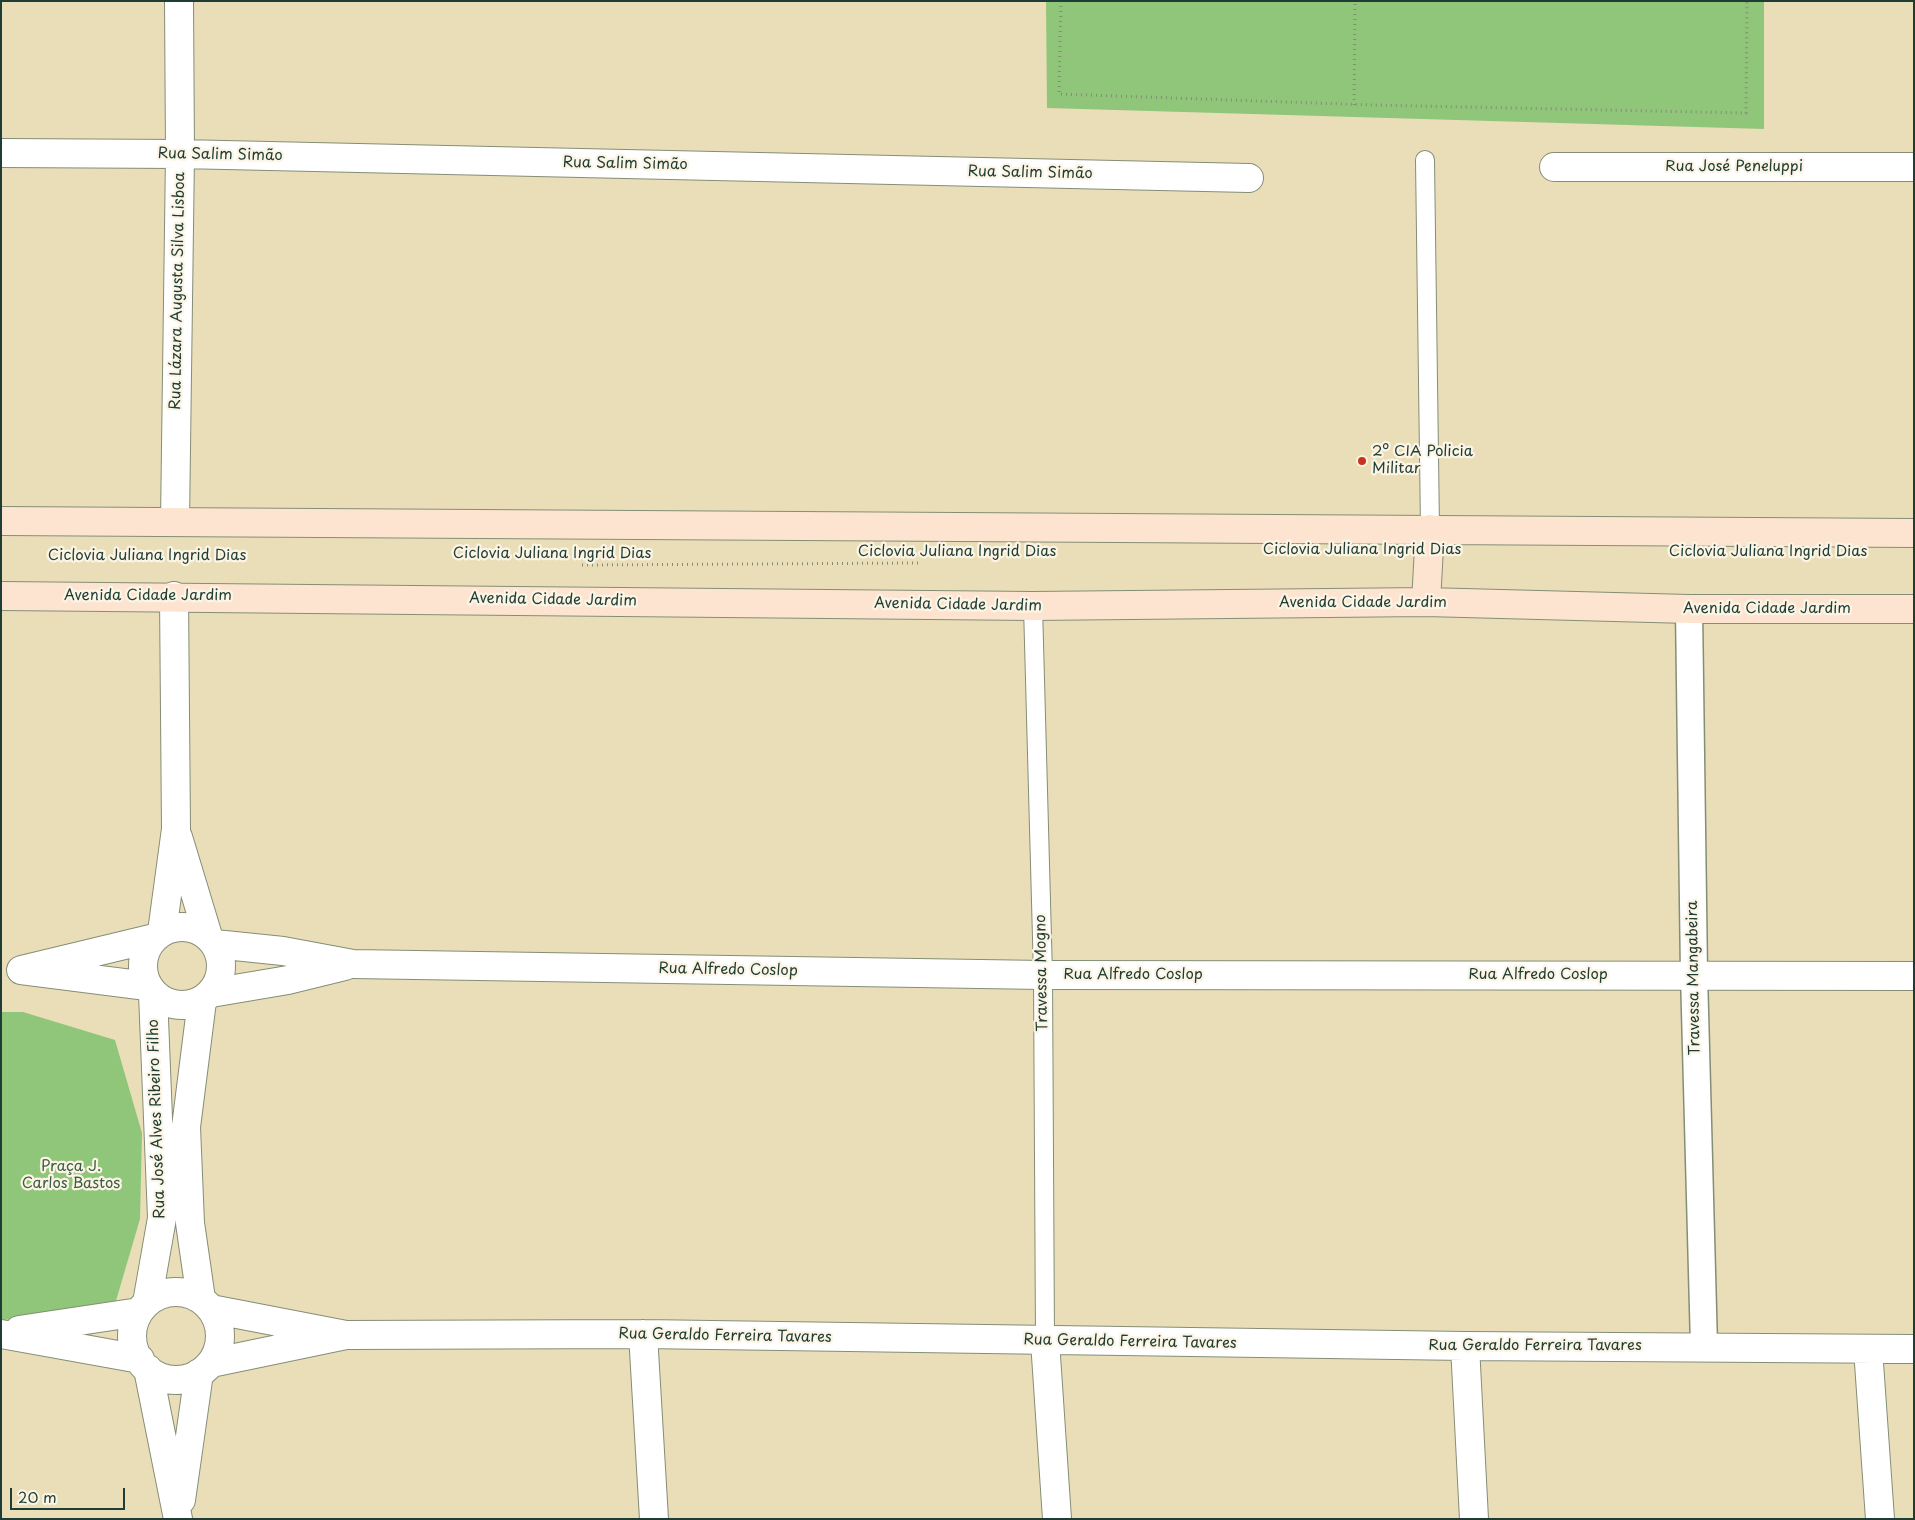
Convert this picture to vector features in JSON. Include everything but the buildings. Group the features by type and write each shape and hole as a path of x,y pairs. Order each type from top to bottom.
{"main road":[{"path":"1,521 1914,532"},
{"path":"1426,602 1430,529"},
{"name":"Avenida Cidade Jardim","path":"1,596 174,596 1033,606 1426,602 1688,609 1914,610"}],"street":[{"name":"Rua Lázara Augusta Silva Lisboa","path":"175,521 180,154 179,1"},
{"name":"Rua Salim Simão","path":"1,153 180,154 1249,178"},
{"name":"Rua José Peneluppi","path":"1554,167 1914,167"},
{"path":"174,596 176,828 158,935 146,948 143,960 143,973 150,990 163,1002 176,1006 190,1006 207,997 353,964"},
{"name":"Travessa Mangabeira","path":"1688,609 1694,974 1704,1346"},
{"path":"176,828 211,940 220,956 221,969 218,982 207,997"},
{"path":"11,970 158,935 173,927 186,927 197,930 211,940 353,964"},
{"name":"Rua Alfredo Coslop","path":"353,964 1042,975 1694,974 1914,976"},
{"path":"11,970 150,990"},
{"name":"Rua José Alves Ribeiro Filho","path":"143,1308 162,1218 150,990"},
{"name":"Rua José Alves Ribeiro Filho","path":"206,1304 190,1223 186,1127 207,997"},
{"path":"206,1304 218,1322 220,1336 218,1350 205,1368 178,1519 144,1364 133,1336 134,1324 143,1308 159,1295 173,1292 187,1293 206,1304 346,1335"},
{"path":"1,1333 143,1308"},
{"path":"1,1333 144,1364 160,1376 173,1379 187,1379 205,1368 346,1335"},
{"path":"643,1334 654,1519"},
{"name":"Rua Geraldo Ferreira Tavares","path":"346,1335 643,1334 1465,1346 1704,1346 1914,1349"},
{"path":"1045,1341 1057,1519"},
{"path":"1465,1346 1474,1519"},
{"path":"1868,1349 1880,1519"}],"lane":[{"path":"1425,160 1430,529"},
{"name":"Travessa Mogno","path":"1033,606 1042,975 1045,1341"}],"path":[{"path":"1061,1 1059,94 1354,105 1746,113 1747,1"},
{"path":"1354,105 1355,1"},
{"name":"Ciclovia Juliana Ingrid Dias","path":"580,565 920,563"}],"green space":[{"path":"1046,1 1764,1 1764,129 1047,108"},
{"name":"Praça J. Carlos Bastos","path":"1,1012 23,1012 115,1040 142,1133 140,1219 113,1311 1,1320"}],"place":[{"name":"2º CIA Policia Militar","path":"1362,461"}]}
